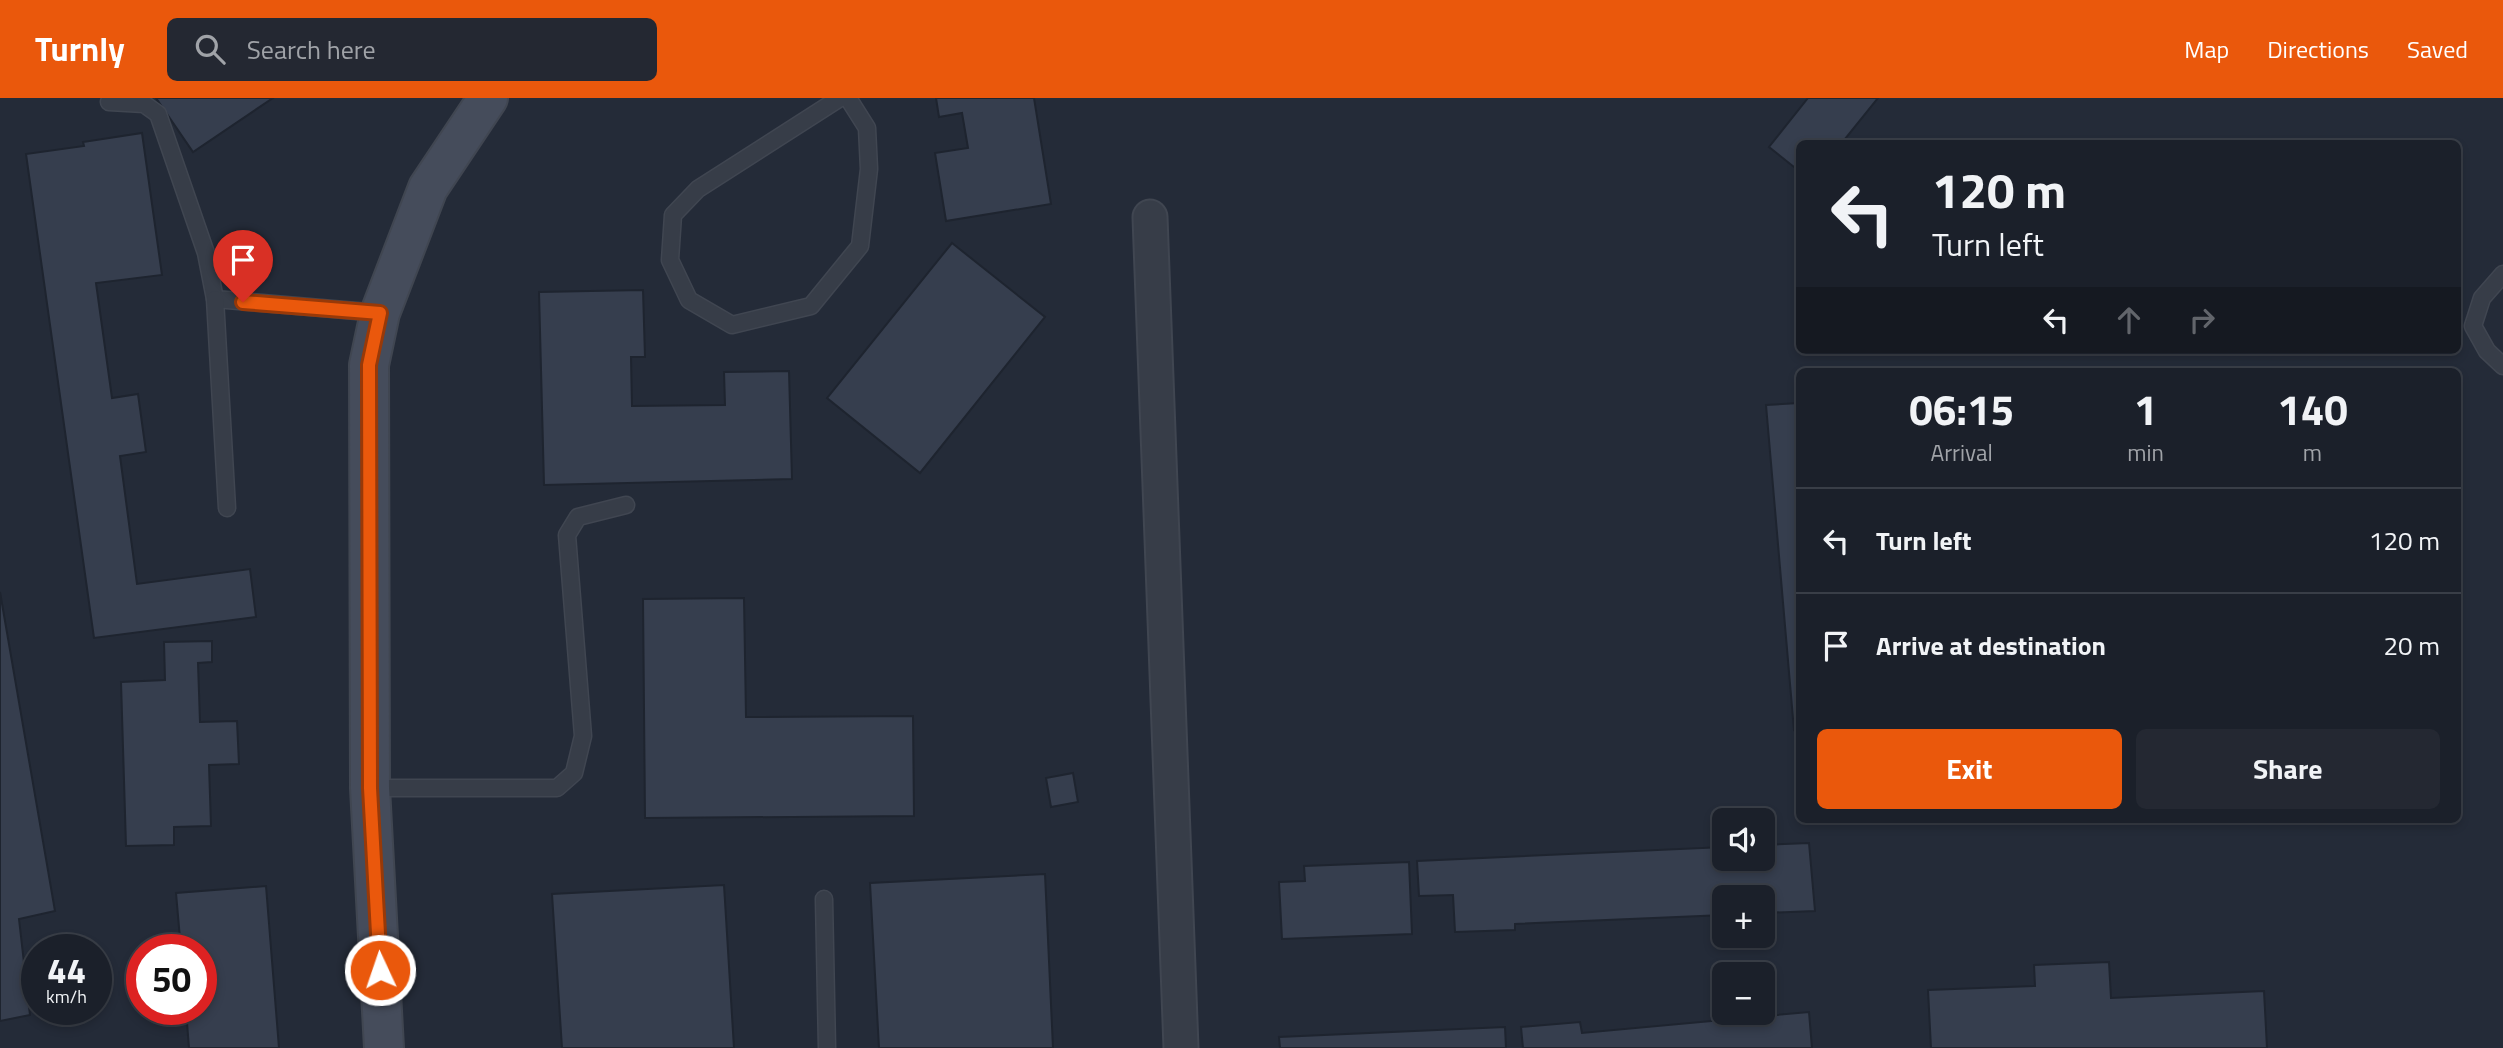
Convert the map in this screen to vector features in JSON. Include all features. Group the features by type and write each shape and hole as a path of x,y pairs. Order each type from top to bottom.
{"main road":[{"path":"384,1048 370,788 369,365 380,313 428,188 488,98"}],"street":[{"path":"1150,217 1181,1048"}],"lane":[{"path":"840,98 698,189 673,215 670,260 689,300 732,325 811,306 860,246 869,169 867,128 848,98"},
{"path":"109,102 144,104 158,114 206,253 215,299 227,508"},
{"path":"2503,274 2482,298 2473,326 2487,351 2503,366"},
{"path":"215,299 380,313"},
{"path":"370,788 557,788 574,773 583,736 567,535 578,517 626,505"},
{"path":"824,899 827,1048"}],"building":[{"path":"156,98 273,98 193,152"},
{"path":"936,98 1034,98 1051,204 946,221 935,153 968,148 962,113 939,117"},
{"path":"1808,98 1878,98 1844,140 1796,140 1796,169 1769,147"},
{"path":"142,133 162,275 96,283 112,398 138,394 146,452 120,456 137,584 250,569 256,617 94,638 26,154 84,146 83,142"},
{"path":"952,243 1045,317 920,473 827,398"},
{"path":"643,290 645,357 631,357 632,406 725,405 724,372 789,371 792,479 544,485 539,292"},
{"path":"1796,403 1794,730 1766,405"},
{"path":"0,592 55,911 19,919 21,1017 0,1021"},
{"path":"744,598 746,717 913,716 914,816 645,818 643,599"},
{"path":"212,641 212,662 198,663 200,722 237,721 239,764 209,765 211,826 174,827 174,845 126,846 121,682 165,680 164,642"},
{"path":"1073,773 1078,802 1051,807 1046,778"},
{"path":"1809,843 1815,911 1775,913 1775,885 1712,885 1712,916 1515,924 1515,930 1455,932 1453,895 1419,896 1417,861 1712,848 1712,871 1775,871 1775,844"},
{"path":"1409,862 1412,934 1282,939 1279,882 1305,881 1304,866"},
{"path":"1045,874 1053,1048 879,1048 870,883"},
{"path":"724,885 734,1048 562,1048 552,894"},
{"path":"266,886 279,1048 189,1048 187,1025 217,1025 217,934 180,934 176,893"},
{"path":"2109,962 2111,998 2264,991 2267,1048 1931,1048 1928,990 2035,986 2034,965"},
{"path":"1809,1012 1812,1048 1523,1048 1521,1027 1580,1022 1582,1033 1712,1021 1712,1025 1775,1025 1775,1015"},
{"path":"1505,1027 1506,1048 1280,1048 1279,1037"}],"route":[{"path":"243,302 380,313 369,365 370,788 380,970"}]}
